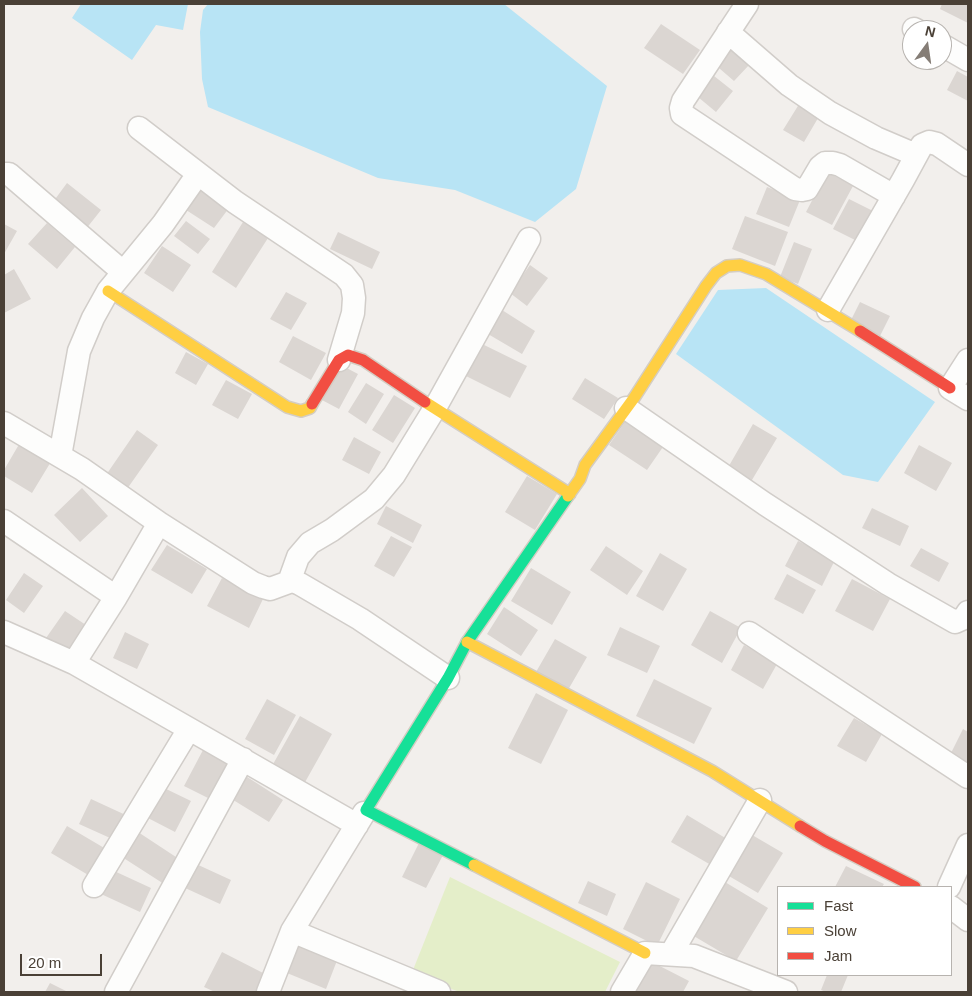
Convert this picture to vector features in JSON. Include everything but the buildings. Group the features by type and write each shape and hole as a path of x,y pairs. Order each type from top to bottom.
{"street":[{"path":"748,4 683,101 682,114 795,189 807,189 820,166 825,163 833,163 840,165 894,196"},
{"path":"728,32 789,85 830,113 876,138 916,155"},
{"path":"952,51 968,60"},
{"path":"108,291 287,407 301,411 310,408 339,360 354,313 352,285 344,275 235,202 139,128"},
{"path":"828,310 922,145 929,142 938,144 968,165"},
{"path":"4,174 8,174 124,272"},
{"path":"60,456 79,351 93,318 108,291 163,224 198,174"},
{"path":"289,582 298,557 310,543 332,530 374,499 394,475 435,408 529,240"},
{"path":"268,992 292,931 448,678 467,642 570,494 580,479 585,465 626,408 716,273 727,266 740,265 766,274 828,310 959,394 968,360"},
{"path":"339,360 348,355 363,360 570,494"},
{"path":"626,408 766,504 888,584 954,622 964,618 968,612"},
{"path":"4,423 82,469 160,523 254,583 270,589 293,581 300,584 360,619 448,678"},
{"path":"4,521 116,597"},
{"path":"74,663 160,523"},
{"path":"4,632 74,663 242,759 361,818 385,819 645,952 694,956 786,992"},
{"path":"749,633 968,777"},
{"path":"467,642 712,771 825,841 913,886"},
{"path":"94,886 189,729"},
{"path":"116,992 242,759"},
{"path":"671,954 760,800"},
{"path":"949,886 968,845"},
{"path":"952,908 968,920"},
{"path":"292,931 439,992"},
{"path":"622,992 645,952"}],"green space":[{"path":"450,877 620,962 605,992 460,992 411,975"}],"water":[{"path":"81,4 188,4 183,30 156,25 132,60 72,18"},
{"path":"208,4 504,4 607,86 576,189 535,222 455,190 378,178 208,107 202,79 200,32 203,10"},
{"path":"766,288 935,402 878,482 843,475 676,354 718,290"}],"traffic: fast":[{"path":"474,865 366,810 448,678 467,642 568,496"}],"traffic: slow":[{"path":"568,496 580,479 585,465 634,398 706,286 716,273 727,266 740,265 766,274 860,331"},
{"path":"108,291 287,407 301,411 310,408 312,404"},
{"path":"425,402 570,494"},
{"path":"467,642 712,771 800,826"},
{"path":"474,865 645,953"}],"traffic: jam":[{"path":"860,331 950,388"},
{"path":"312,404 339,360 348,355 363,360 425,402"},
{"path":"800,826 825,841 913,886"}]}
